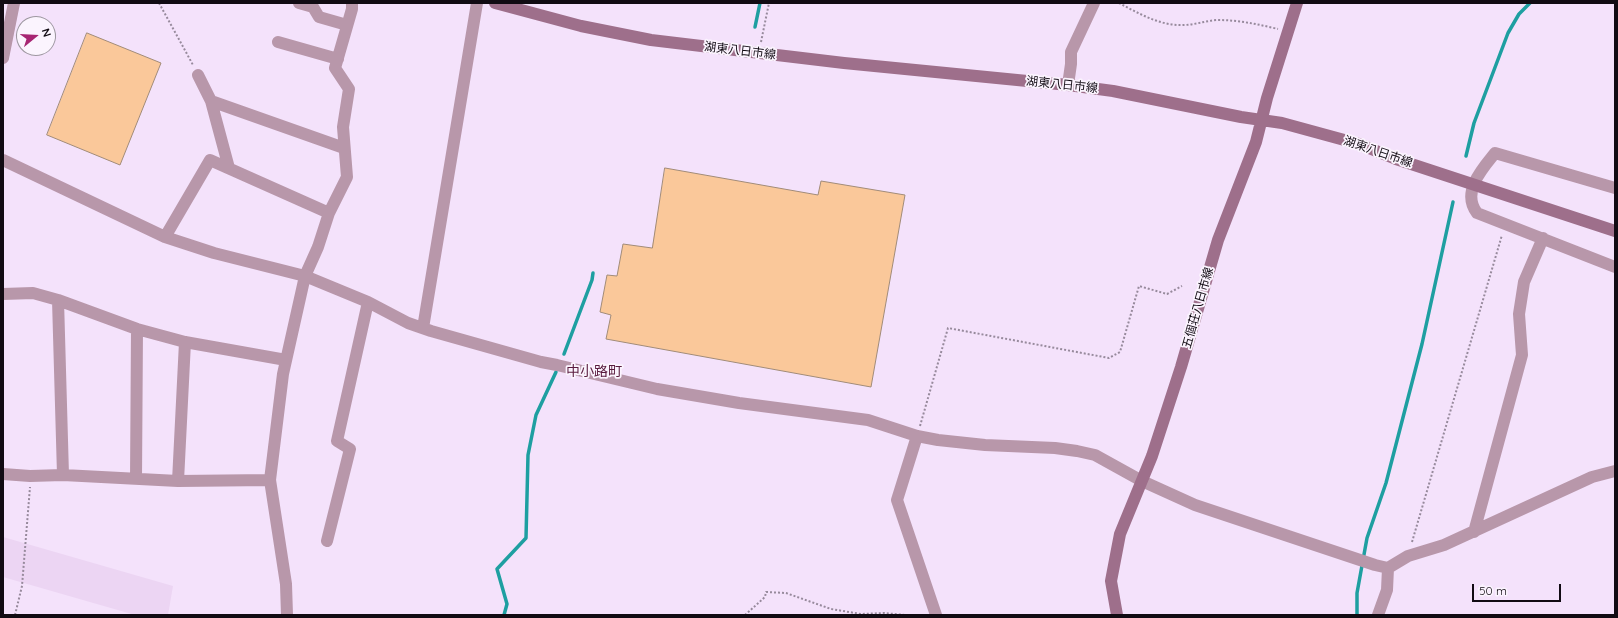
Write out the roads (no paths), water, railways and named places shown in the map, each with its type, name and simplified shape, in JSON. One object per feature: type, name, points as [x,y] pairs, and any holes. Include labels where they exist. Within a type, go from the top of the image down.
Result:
[{"type":"main road","name":"湖東八日市線","points":[[495,3],[589,28],[651,40],[958,75],[1068,85],[1114,91],[1240,117],[1282,122],[1359,144],[1396,159],[1615,230]]},
{"type":"main road","name":"五個荘八日市線","points":[[1117,615],[1111,581],[1120,534],[1142,481],[1165,418],[1218,240],[1256,142],[1267,98],[1297,3]]},
{"type":"street","points":[[3,58],[14,3]]},
{"type":"street","points":[[299,3],[313,7],[319,17],[347,26]]},
{"type":"street","points":[[287,615],[286,584],[270,480],[283,374],[305,276],[318,247],[329,213],[347,177],[343,127],[349,89],[335,68],[352,9],[352,3]]},
{"type":"street","points":[[423,328],[477,3]]},
{"type":"street","points":[[1068,85],[1071,52],[1094,3]]},
{"type":"street","points":[[278,42],[338,58]]},
{"type":"street","points":[[198,75],[211,101],[229,168]]},
{"type":"street","points":[[211,101],[344,148]]},
{"type":"street","points":[[1615,188],[1496,153],[1479,172],[1473,183],[1472,207],[1477,213],[1543,238],[1615,268]]},
{"type":"street","points":[[3,160],[165,237],[214,253],[305,276],[368,302],[408,323],[423,328],[540,362],[657,389],[739,403],[868,420],[919,431],[960,443],[1055,448],[1095,455],[1114,464],[1142,481],[1195,505],[1360,561],[1388,568],[1408,556],[1444,545],[1592,477],[1615,471]]},
{"type":"street","points":[[165,237],[210,160],[329,213]]},
{"type":"street","points":[[1474,532],[1522,355],[1519,314],[1524,282],[1543,238]]},
{"type":"street","points":[[3,294],[33,293],[58,300],[137,329],[185,342],[286,360]]},
{"type":"street","points":[[58,300],[63,475]]},
{"type":"street","points":[[327,541],[350,449],[337,441],[368,302]]},
{"type":"street","points":[[136,479],[137,329]]},
{"type":"street","points":[[178,481],[185,342]]},
{"type":"street","points":[[919,431],[897,500],[936,615]]},
{"type":"street","points":[[3,474],[30,476],[63,475],[178,481],[270,480]]},
{"type":"street","points":[[1378,615],[1387,590],[1388,568]]},
{"type":"waterway","points":[[755,27],[760,3]]},
{"type":"waterway","points":[[1466,156],[1474,123],[1508,33],[1519,14],[1530,3]]},
{"type":"waterway","points":[[1357,615],[1357,593],[1367,538],[1386,483],[1422,344],[1453,202]]},
{"type":"waterway","points":[[564,354],[592,280],[593,273]]},
{"type":"waterway","points":[[504,615],[507,604],[497,569],[526,538],[528,455],[536,415],[556,372]]},
{"type":"district","name":"中小路町","points":[[594,372]]}]
